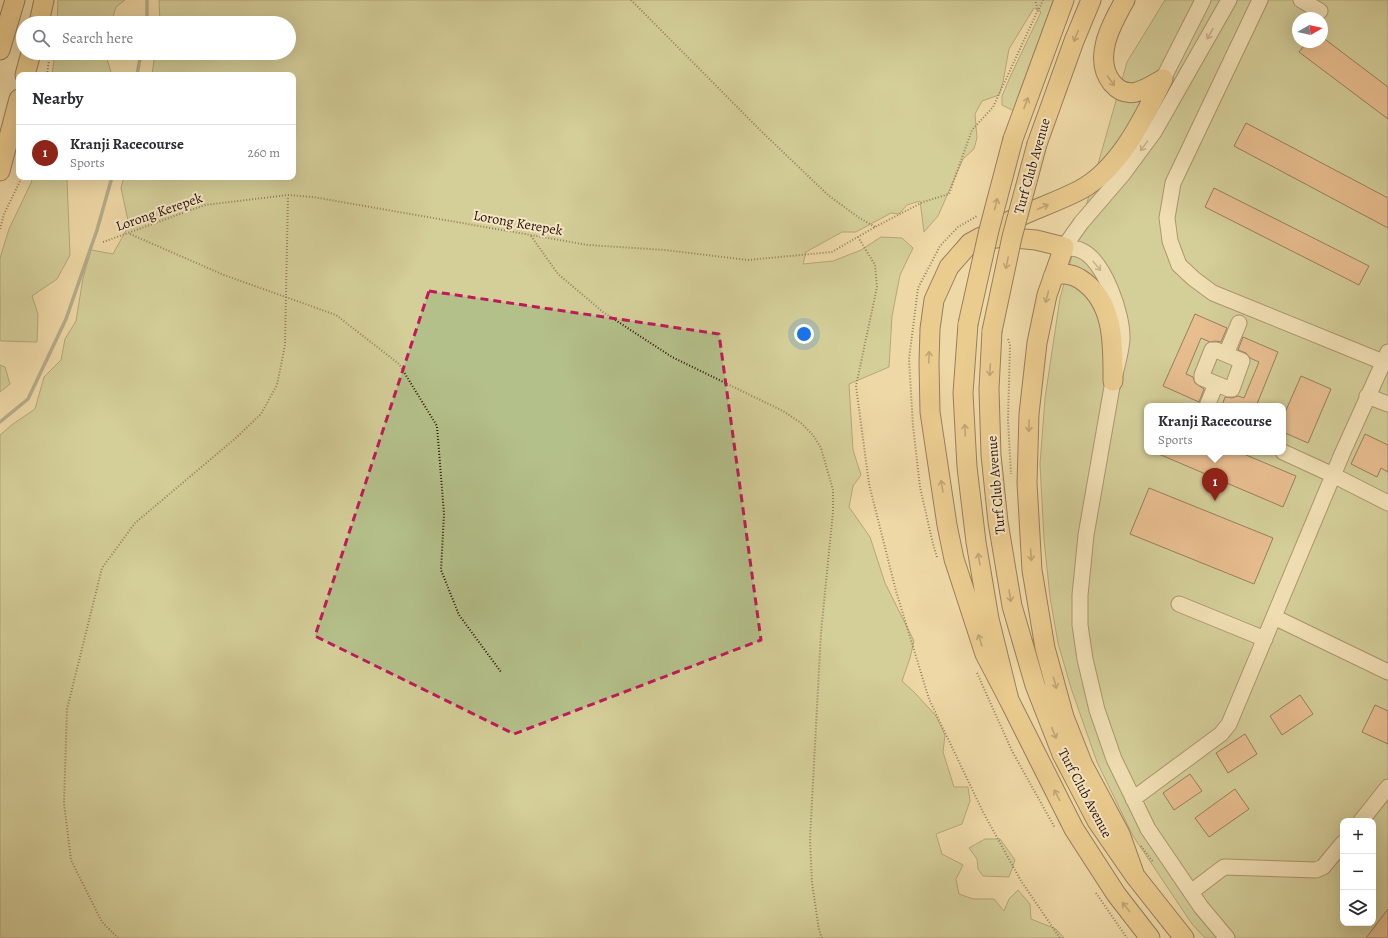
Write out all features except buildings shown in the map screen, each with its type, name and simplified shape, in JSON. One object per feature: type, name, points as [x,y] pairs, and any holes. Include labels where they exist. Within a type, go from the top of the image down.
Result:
[{"type":"main road","points":[[0,50],[15,0]]},
{"type":"main road","points":[[41,16],[44,0]]},
{"type":"main road","name":"Turf Club Avenue","points":[[1064,0],[1013,139],[989,230],[968,324],[963,393],[967,467],[976,542],[989,619],[1009,700],[1074,829],[1116,894],[1150,938]]},
{"type":"main road","name":"Turf Club Avenue","points":[[1091,0],[1074,41],[1036,144],[1012,237],[992,331],[989,389],[991,455],[998,522],[1012,606],[1035,685],[1062,754],[1097,821],[1134,876],[1184,938]]},
{"type":"main road","points":[[1125,0],[1115,18],[1105,49],[1104,70],[1108,78],[1117,89],[1124,93],[1148,88],[1163,79]]},
{"type":"main road","points":[[26,72],[29,60]]},
{"type":"main road","points":[[1009,700],[985,654],[954,559],[947,525],[930,412],[929,356],[930,329],[934,300],[949,267],[970,243],[1008,222],[1081,190],[1099,178],[1120,154],[1148,110],[1163,79]]},
{"type":"main road","points":[[0,171],[16,110]]},
{"type":"main road","points":[[970,243],[1002,237],[1036,240],[1064,247],[1047,295],[1037,343],[1029,414],[1027,483],[1032,570],[1045,648],[1064,717],[1084,765],[1120,834],[1134,876]]},
{"type":"main road","points":[[1053,276],[1060,274],[1075,276],[1090,286],[1102,304],[1111,329],[1113,342],[1113,381]]},
{"type":"street","points":[[1163,79],[1203,0]]},
{"type":"street","points":[[1227,938],[1201,907],[1148,829],[1114,759],[1097,710],[1085,659],[1080,625],[1080,595],[1086,535],[1113,381],[1119,362],[1122,337],[1119,316],[1112,292],[1099,267],[1080,250],[1064,247],[1081,223],[1123,174],[1154,132],[1229,0]]},
{"type":"street","points":[[1133,799],[1221,734],[1229,724],[1333,475],[1385,357],[1213,293],[1194,279],[1179,265],[1170,241],[1168,218],[1173,183],[1260,0]]},
{"type":"street","points":[[1301,0],[1320,11]]},
{"type":"street","points":[[1226,354],[1239,323]]},
{"type":"street","points":[[1212,350],[1226,354],[1242,361],[1243,364],[1232,389],[1203,379],[1202,375],[1212,350]]},
{"type":"street","points":[[1208,403],[1216,384]]},
{"type":"street","points":[[1367,396],[1388,404]]},
{"type":"street","points":[[1286,453],[1388,503]]},
{"type":"street","points":[[1179,604],[1265,639]]},
{"type":"street","points":[[1274,617],[1388,672]]},
{"type":"street","points":[[1363,818],[1388,787]]},
{"type":"street","points":[[1191,892],[1224,867],[1320,869],[1324,867],[1340,847]]},
{"type":"path","points":[[631,0],[761,131],[828,195],[858,217],[875,227]]},
{"type":"path","points":[[1036,0],[1038,10]]},
{"type":"path","points":[[1038,10],[1043,0]]},
{"type":"path","name":"Lorong Kerepek","points":[[104,242],[205,205],[288,195],[313,197],[588,245],[665,250],[748,260],[832,252],[875,227],[923,202],[949,194],[972,130],[993,107],[1038,10]]},
{"type":"path","points":[[47,72],[49,60]]},
{"type":"path","points":[[0,229],[4,214],[21,180]]},
{"type":"path","points":[[118,938],[102,922],[71,860],[64,803],[67,709],[102,568],[135,523],[237,437],[261,414],[277,385],[285,345],[288,195]]},
{"type":"path","points":[[128,234],[224,275],[336,315],[398,364],[437,426],[444,514],[441,570],[459,615],[501,672]]},
{"type":"path","points":[[530,235],[558,274],[603,312],[672,358],[783,411],[801,423],[813,435],[821,448],[833,490],[834,512],[821,632],[810,839],[812,883],[819,930],[822,938]]},
{"type":"path","points":[[858,237],[875,265],[877,287],[856,386],[869,484],[896,591],[929,699],[983,812],[1021,881],[1060,938]]},
{"type":"highlighted area","points":[[429,291],[719,334],[761,640],[514,734],[315,636]]},
{"type":"green space","points":[[58,0],[125,0],[116,7],[113,16],[57,16]]},
{"type":"green space","points":[[159,0],[1055,0],[1014,111],[1002,105],[1002,96],[1041,12],[1034,8],[1009,49],[999,95],[982,101],[975,114],[977,138],[974,149],[963,159],[938,216],[924,232],[920,201],[907,205],[899,214],[891,213],[856,232],[842,232],[806,252],[803,264],[833,261],[861,250],[881,237],[902,238],[913,248],[900,275],[892,316],[889,367],[849,384],[853,450],[861,475],[853,486],[849,507],[870,537],[885,583],[914,641],[902,681],[936,716],[945,735],[943,752],[954,787],[968,787],[970,801],[962,824],[936,834],[942,854],[963,865],[956,879],[959,894],[973,899],[994,899],[1004,911],[1009,899],[1018,890],[1030,904],[1031,919],[1056,929],[1064,938],[0,938],[0,435],[35,409],[44,377],[61,360],[65,339],[76,321],[83,278],[91,250],[113,254],[129,225],[121,188],[123,180],[296,180],[296,72],[152,72],[154,60],[296,60],[296,16],[160,16]]},
{"type":"green space","points":[[1165,0],[1388,0],[1388,938],[1205,938],[1192,924],[1133,836],[1097,762],[1071,688],[1058,643],[1050,597],[1044,539],[1040,464],[1045,398],[1060,298],[1127,62]]},
{"type":"green space","points":[[54,60],[107,60],[111,72],[52,72]]},
{"type":"green space","points":[[32,180],[67,180],[70,255],[57,279],[32,296],[38,314],[37,342],[1,341],[0,258],[9,229]]},
{"type":"green space","points":[[0,365],[5,367],[10,384],[0,392]]},
{"type":"green space","points":[[985,839],[1000,839],[1015,860],[1009,877],[983,876],[978,869],[977,859],[969,848]]},
{"type":"waterway","points":[[147,0],[147,16]]},
{"type":"waterway","points":[[138,72],[140,60]]},
{"type":"waterway","points":[[0,422],[28,399],[66,319],[97,230],[111,180]]},
{"type":"place","name":"Kranji Racecourse","points":[[1215,501]]}]
